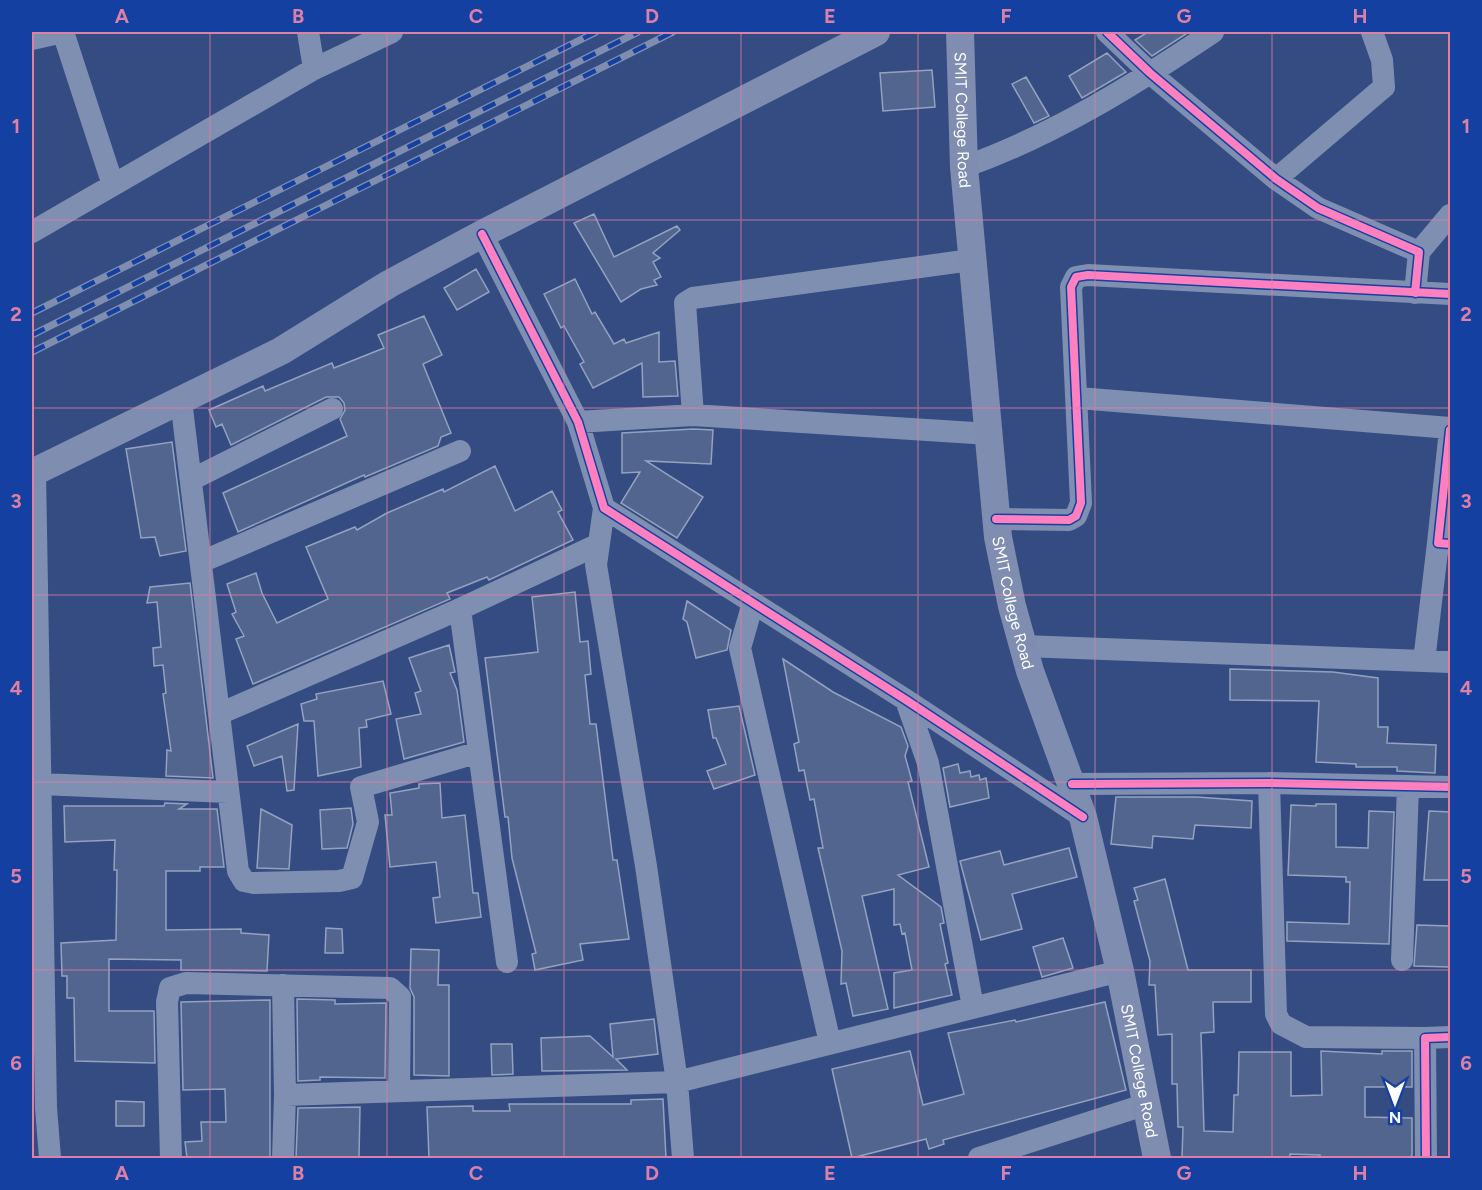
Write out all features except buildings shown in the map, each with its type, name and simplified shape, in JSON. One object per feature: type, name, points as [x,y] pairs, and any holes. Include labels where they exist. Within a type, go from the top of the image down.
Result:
[{"type":"main road","points":[[33,473],[282,351],[389,284],[482,234],[876,32]]},
{"type":"main road","name":"SMIT College Road","points":[[960,32],[964,167],[971,260],[990,434],[996,519],[1011,606],[1083,817],[1120,971],[1157,1158]]},
{"type":"street","points":[[32,39],[63,32],[113,185]]},
{"type":"street","points":[[308,32],[314,69]]},
{"type":"street","points":[[32,232],[314,69],[392,32]]},
{"type":"street","points":[[1107,32],[1150,73],[1276,179],[1318,207],[1419,252]]},
{"type":"street","points":[[964,167],[1010,151],[1055,129],[1150,73],[1213,32]]},
{"type":"street","points":[[1276,179],[1384,87],[1382,60],[1372,32]]},
{"type":"street","points":[[1414,293],[1419,252],[1450,215]]},
{"type":"street","points":[[482,234],[578,422],[604,508],[596,566],[646,866],[676,1082],[683,1158]]},
{"type":"street","points":[[693,415],[685,303],[693,298],[971,260]]},
{"type":"street","points":[[996,519],[1051,522],[1069,520],[1076,516],[1081,503],[1083,486],[1071,287],[1076,277],[1088,275],[1450,294]]},
{"type":"street","points":[[1078,398],[1450,429],[1444,543],[1424,661]]},
{"type":"street","points":[[181,400],[238,871],[244,881],[254,883],[339,881],[352,878],[368,822],[361,787],[479,752]]},
{"type":"street","points":[[191,480],[332,409]]},
{"type":"street","points":[[578,422],[693,415],[990,434]]},
{"type":"street","points":[[201,562],[460,452]]},
{"type":"street","points":[[33,473],[35,711],[41,784],[39,1107],[50,1158]]},
{"type":"street","points":[[604,508],[906,700],[1083,817]]},
{"type":"street","points":[[219,714],[460,609],[599,544]]},
{"type":"street","points":[[753,603],[740,648],[830,1043]]},
{"type":"street","points":[[460,609],[507,962]]},
{"type":"street","points":[[1023,646],[1450,662]]},
{"type":"street","points":[[906,700],[928,763],[974,1007]]},
{"type":"street","points":[[1072,784],[1269,783],[1450,787]]},
{"type":"street","points":[[1269,783],[1276,1014],[1281,1024],[1306,1037],[1450,1037]]},
{"type":"street","points":[[41,784],[228,792]]},
{"type":"street","points":[[1402,960],[1408,786]]},
{"type":"street","points":[[285,1095],[676,1082],[1120,971]]},
{"type":"street","points":[[171,1158],[167,1002],[170,988],[186,983],[390,988],[396,991],[400,997],[399,1091]]},
{"type":"street","points":[[283,985],[285,1095],[283,1158]]},
{"type":"street","points":[[1425,1038],[1426,1158]]},
{"type":"street","points":[[979,1158],[1147,1104]]},
{"type":"railway","points":[[32,313],[596,32]]},
{"type":"railway","points":[[32,335],[638,32]]},
{"type":"railway","points":[[32,352],[673,32]]},
{"type":"cycle path","points":[[1107,32],[1150,73],[1276,179],[1318,208],[1419,252],[1415,293]]},
{"type":"cycle path","points":[[482,234],[578,422],[604,508],[906,700],[1083,817]]},
{"type":"cycle path","points":[[996,519],[1069,520],[1076,516],[1081,503],[1071,287],[1076,277],[1088,275],[1450,294]]},
{"type":"cycle path","points":[[1450,430],[1438,543],[1450,544]]},
{"type":"cycle path","points":[[1072,784],[1269,783],[1450,787]]},
{"type":"cycle path","points":[[1426,1158],[1425,1038],[1450,1037]]}]
